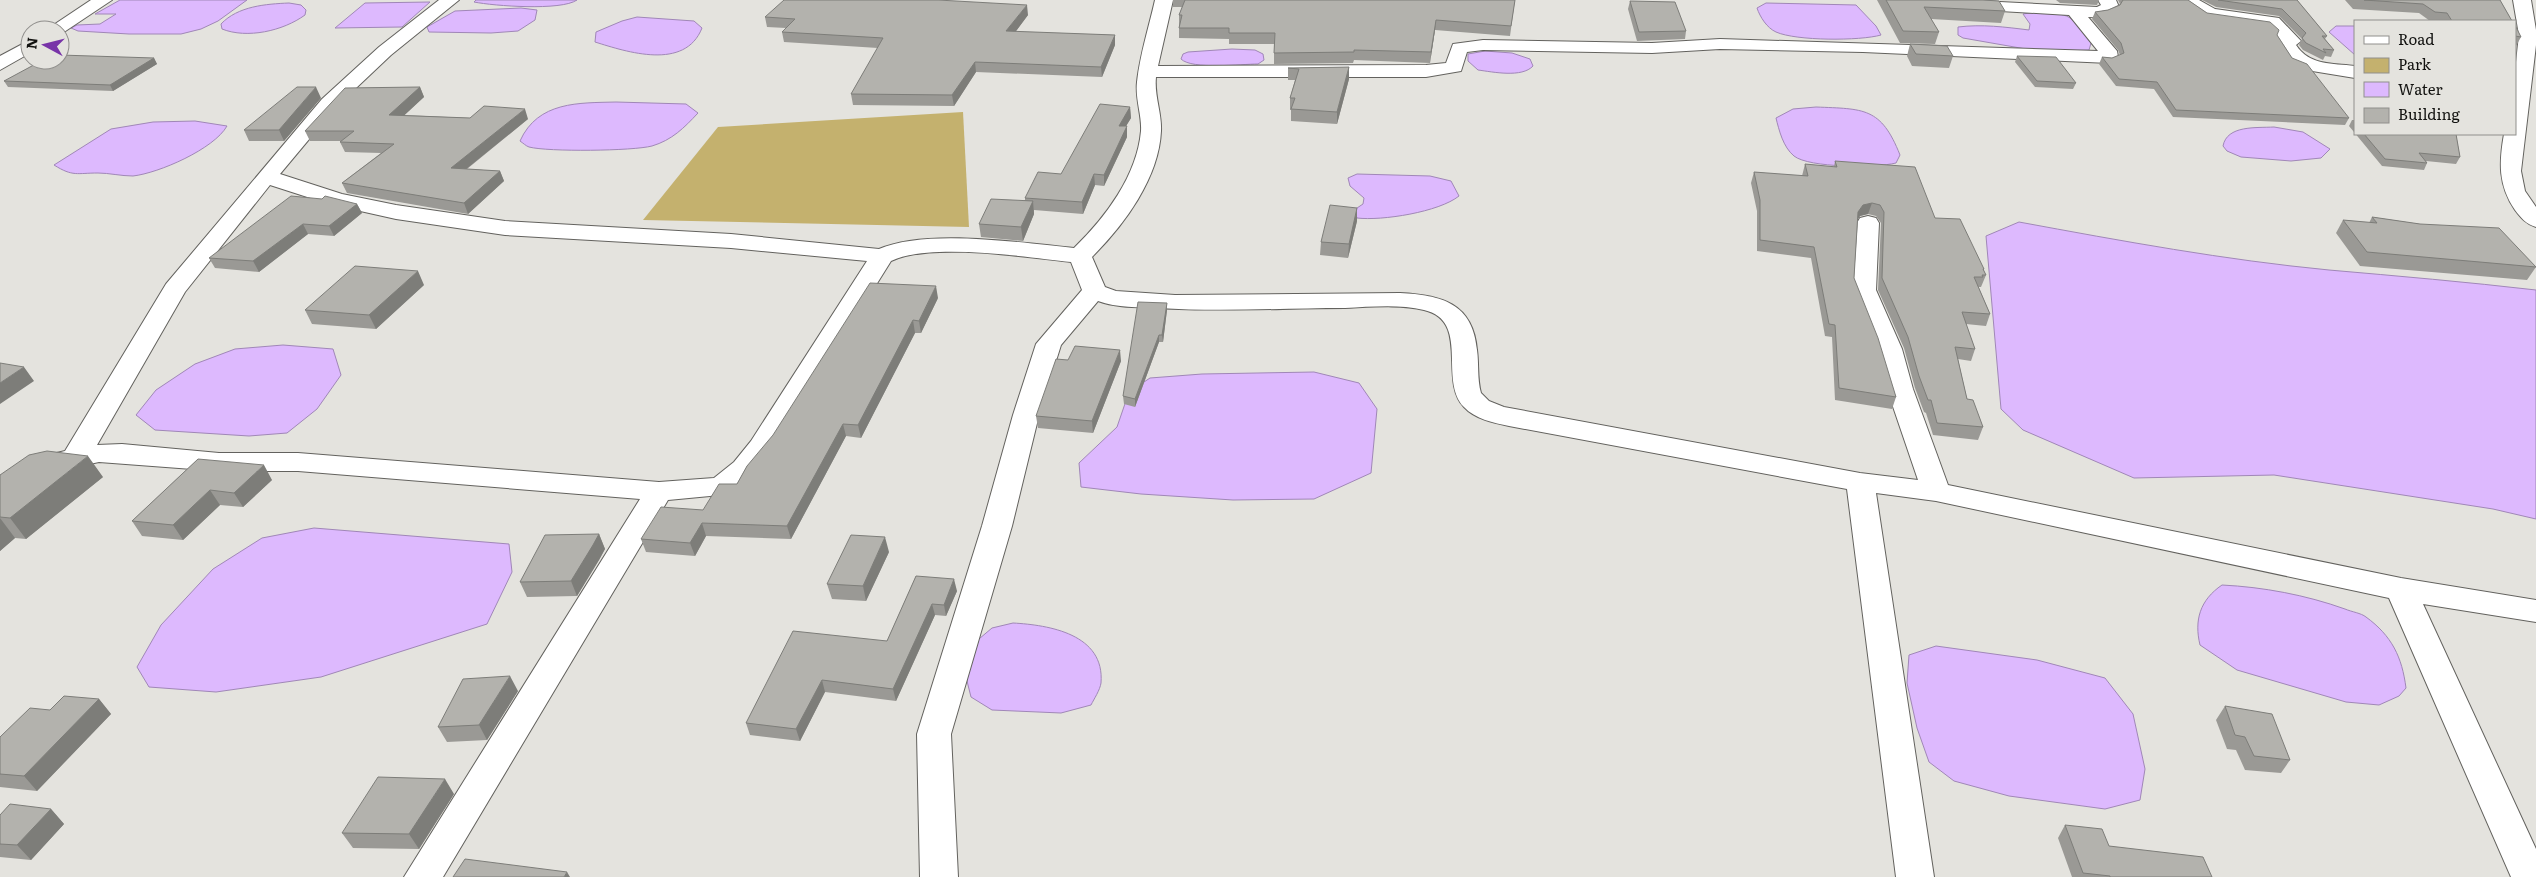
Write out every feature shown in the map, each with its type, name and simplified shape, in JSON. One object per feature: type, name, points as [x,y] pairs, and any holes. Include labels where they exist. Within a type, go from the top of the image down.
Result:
[{"type":"street","points":[[70,21],[103,0]]},
{"type":"street","points":[[76,457],[174,289],[329,103],[385,51],[450,0]]},
{"type":"street","points":[[266,177],[337,199],[396,212],[505,228],[731,240],[882,256],[900,248],[931,245],[1021,250],[1080,256],[1096,241],[1120,205],[1140,173],[1148,152],[1152,130],[1146,95],[1164,0]]},
{"type":"street","points":[[1966,4],[2099,12],[2110,7],[2107,0]]},
{"type":"street","points":[[2187,0],[2210,14],[2273,22],[2292,41],[2284,41],[2297,60],[2307,64],[2354,72]]},
{"type":"street","points":[[2516,122],[2518,100],[2532,35],[2522,0]]},
{"type":"street","points":[[1149,72],[1257,70],[1426,72],[1454,67],[1459,48],[1483,44],[1652,48],[1720,44],[2109,57],[2108,51],[2075,12]]},
{"type":"street","points":[[0,64],[20,51]]},
{"type":"street","points":[[2515,135],[2510,179],[2518,199],[2536,220]]},
{"type":"street","points":[[1868,223],[1864,290],[1889,348],[1900,389],[1936,492]]},
{"type":"street","points":[[4,484],[34,467],[76,457],[122,453],[219,462],[298,462],[659,491],[721,488],[744,468],[761,447],[882,256]]},
{"type":"street","points":[[1080,256],[1094,291]]},
{"type":"street","points":[[1094,291],[1112,298],[1175,302],[1408,300],[1435,305],[1452,314],[1462,330],[1466,373],[1465,386],[1472,400],[1489,412],[1509,418],[1860,482],[1936,492],[2401,589],[2536,611]]},
{"type":"street","points":[[939,877],[934,734],[997,526],[1026,415],[1049,344],[1094,291]]},
{"type":"street","points":[[1860,482],[1915,877]]},
{"type":"street","points":[[423,877],[659,491]]},
{"type":"street","points":[[2401,589],[2530,877]]},
{"type":"green space","points":[[963,112],[969,227],[643,220],[718,127]]},
{"type":"water","points":[[120,0],[247,0],[218,21],[201,29],[181,34],[129,34],[78,31],[71,28],[77,25],[100,24],[116,14],[95,14]]},
{"type":"water","points":[[476,0],[577,0],[557,6],[527,7],[474,2]]},
{"type":"water","points":[[430,2],[402,27],[335,28],[365,3]]},
{"type":"water","points":[[289,3],[301,5],[306,10],[305,15],[296,21],[265,32],[242,33],[222,29],[221,24],[236,13],[262,5]]},
{"type":"water","points":[[1766,3],[1856,5],[1876,26],[1881,35],[1828,39],[1785,35],[1773,30],[1762,18],[1757,8]]},
{"type":"water","points":[[521,8],[537,10],[535,20],[518,31],[491,33],[429,32],[427,27],[455,11]]},
{"type":"water","points":[[2036,12],[2069,17],[2079,26],[2091,43],[2089,50],[2043,52],[1963,38],[1958,35],[1958,27],[1967,26],[1994,26],[2029,30],[2030,24],[2023,14]]},
{"type":"water","points":[[637,17],[694,21],[702,28],[694,41],[683,50],[669,54],[638,53],[595,42],[596,32]]},
{"type":"water","points":[[2336,26],[2354,26],[2354,54],[2329,32]]},
{"type":"water","points":[[1232,49],[1255,50],[1263,54],[1264,60],[1258,64],[1218,66],[1195,64],[1181,59],[1183,54],[1188,52]]},
{"type":"water","points":[[1485,51],[1512,53],[1530,59],[1533,66],[1528,70],[1515,73],[1478,70],[1468,61],[1468,54]]},
{"type":"water","points":[[616,102],[686,104],[698,113],[672,137],[652,146],[642,148],[554,150],[529,147],[520,141],[537,118],[549,111],[574,104]]},
{"type":"water","points":[[1816,107],[1859,110],[1878,119],[1893,139],[1900,155],[1896,163],[1874,166],[1828,165],[1813,163],[1794,156],[1784,143],[1776,118],[1793,109]]},
{"type":"water","points":[[195,121],[227,126],[220,135],[198,151],[157,170],[133,176],[102,173],[75,174],[54,165],[111,129],[153,122]]},
{"type":"water","points":[[2274,127],[2303,132],[2330,149],[2321,158],[2291,161],[2241,157],[2227,151],[2223,146],[2230,134],[2236,131]]},
{"type":"water","points":[[1357,174],[1430,176],[1451,181],[1459,196],[1450,202],[1425,211],[1395,217],[1357,218],[1354,210],[1363,204],[1364,198],[1350,186],[1348,178]]},
{"type":"water","points":[[2019,222],[2251,261],[2536,290],[2536,519],[2493,509],[2274,475],[2134,478],[2023,430],[2001,409],[1986,236]]},
{"type":"water","points":[[283,345],[333,349],[341,375],[317,409],[287,433],[249,436],[155,430],[136,415],[156,390],[195,364],[235,349]]},
{"type":"water","points":[[1314,372],[1359,383],[1377,409],[1371,473],[1314,499],[1233,500],[1141,494],[1081,487],[1079,463],[1117,427],[1129,392],[1150,378],[1202,374]]},
{"type":"water","points":[[314,528],[509,544],[512,572],[487,624],[321,677],[216,692],[149,687],[137,667],[161,625],[213,569],[262,538]]},
{"type":"water","points":[[2222,585],[2269,590],[2300,596],[2364,616],[2383,632],[2394,648],[2402,666],[2406,688],[2399,696],[2379,705],[2346,702],[2237,670],[2200,645],[2198,636],[2200,611],[2208,597]]},
{"type":"water","points":[[1013,623],[1042,626],[1072,635],[1094,653],[1100,666],[1101,683],[1091,705],[1061,713],[992,710],[971,697],[965,673],[973,644],[992,628]]},
{"type":"water","points":[[1936,646],[2037,660],[2105,678],[2133,714],[2145,769],[2140,800],[2105,809],[2009,796],[1954,781],[1929,762],[1917,728],[1907,683],[1909,655]]},
{"type":"building","points":[[784,0],[938,0],[1027,5],[1006,31],[1115,35],[1101,67],[975,62],[952,95],[851,94],[883,38],[782,32],[795,19],[765,17]]},
{"type":"building","points":[[1185,0],[1515,0],[1511,26],[1436,20],[1431,52],[1354,50],[1354,52],[1274,53],[1275,33],[1229,33],[1229,28],[1179,28],[1182,15],[1179,15]]},
{"type":"building","points":[[1886,0],[1999,1],[2005,11],[1924,7],[1939,32],[1903,31]]},
{"type":"building","points":[[2123,0],[2188,0],[2207,13],[2270,22],[2279,30],[2277,35],[2292,58],[2307,64],[2349,118],[2176,110],[2157,82],[2119,79],[2102,57],[2112,58],[2124,53],[2121,43],[2095,12],[2108,10],[2120,5]]},
{"type":"building","points":[[2218,0],[2297,0],[2327,36],[2322,36],[2334,50],[2323,49],[2326,53],[2306,43],[2302,38],[2306,33],[2282,9]]},
{"type":"building","points":[[2364,0],[2500,0],[2511,20],[2451,20],[2447,13],[2435,12],[2423,4]]},
{"type":"building","points":[[1630,1],[1675,2],[1686,31],[1639,32]]},
{"type":"building","points":[[2516,27],[2521,37],[2516,36]]},
{"type":"building","points":[[1910,44],[1947,46],[1953,56],[1916,54]]},
{"type":"building","points":[[70,55],[154,58],[110,85],[4,81],[24,70],[70,70]]},
{"type":"building","points":[[2017,56],[2056,57],[2076,83],[2037,81]]},
{"type":"building","points":[[1349,67],[1337,112],[1291,109],[1295,98],[1290,98],[1299,69],[1288,68]]},
{"type":"building","points":[[297,87],[316,87],[279,130],[244,130]]},
{"type":"building","points":[[420,87],[389,115],[470,118],[484,106],[525,109],[451,168],[500,171],[464,203],[342,183],[394,144],[340,142],[354,131],[305,131],[345,88]]},
{"type":"building","points":[[1100,104],[1130,107],[1119,126],[1127,126],[1104,175],[1094,174],[1082,202],[1025,198],[1038,172],[1061,174]]},
{"type":"building","points":[[2365,135],[2456,135],[2460,157],[2419,153],[2427,163],[2385,159]]},
{"type":"building","points":[[1835,161],[1915,167],[1935,218],[1960,219],[1986,275],[1974,277],[1990,314],[1962,312],[1975,349],[1955,347],[1967,399],[1973,400],[1983,427],[1937,423],[1931,400],[1928,400],[1919,376],[1908,337],[1882,278],[1884,212],[1880,205],[1872,203],[1863,205],[1858,212],[1854,278],[1878,338],[1896,397],[1839,388],[1835,325],[1829,324],[1814,247],[1760,240],[1760,200],[1754,172],[1808,176],[1805,164],[1837,167]]},
{"type":"building","points":[[291,196],[322,199],[325,196],[357,204],[329,226],[303,224],[253,261],[209,258]]},
{"type":"building","points":[[991,199],[1033,201],[1021,227],[979,224]]},
{"type":"building","points":[[1330,205],[1357,208],[1349,244],[1321,242]]},
{"type":"building","points":[[2372,217],[2420,224],[2499,228],[2536,267],[2367,252],[2343,220],[2377,223]]},
{"type":"building","points":[[355,266],[418,271],[369,315],[305,310]]},
{"type":"building","points":[[870,283],[936,286],[919,321],[913,320],[858,425],[843,424],[787,526],[702,523],[690,543],[641,539],[661,507],[703,510],[719,484],[737,484],[747,466],[773,435]]},
{"type":"building","points":[[1138,302],[1167,303],[1162,335],[1159,335],[1135,399],[1123,396]]},
{"type":"building","points":[[1075,346],[1120,350],[1092,421],[1036,416],[1056,359],[1068,360]]},
{"type":"building","points":[[0,363],[24,367],[0,383]]},
{"type":"building","points":[[47,451],[88,456],[10,518],[0,517],[0,475],[29,455]]},
{"type":"building","points":[[198,459],[264,465],[234,493],[210,490],[173,525],[132,521]]},
{"type":"building","points":[[599,534],[571,581],[520,582],[545,535]]},
{"type":"building","points":[[851,535],[885,537],[863,586],[827,584]]},
{"type":"building","points":[[916,576],[954,579],[944,605],[932,604],[893,689],[822,680],[796,729],[746,723],[793,631],[887,641]]},
{"type":"building","points":[[510,676],[479,725],[438,727],[463,679]]},
{"type":"building","points":[[64,696],[99,699],[24,776],[0,774],[0,737],[30,708],[50,710]]},
{"type":"building","points":[[2225,706],[2272,714],[2290,760],[2254,756],[2245,737],[2235,735]]},
{"type":"building","points":[[378,777],[445,779],[409,834],[342,833]]},
{"type":"building","points":[[10,804],[51,809],[17,845],[0,844],[0,815]]},
{"type":"building","points":[[2065,825],[2102,829],[2109,846],[2203,857],[2212,877],[2110,877],[2083,873]]},
{"type":"building","points":[[465,859],[567,872],[564,877],[453,877]]}]
